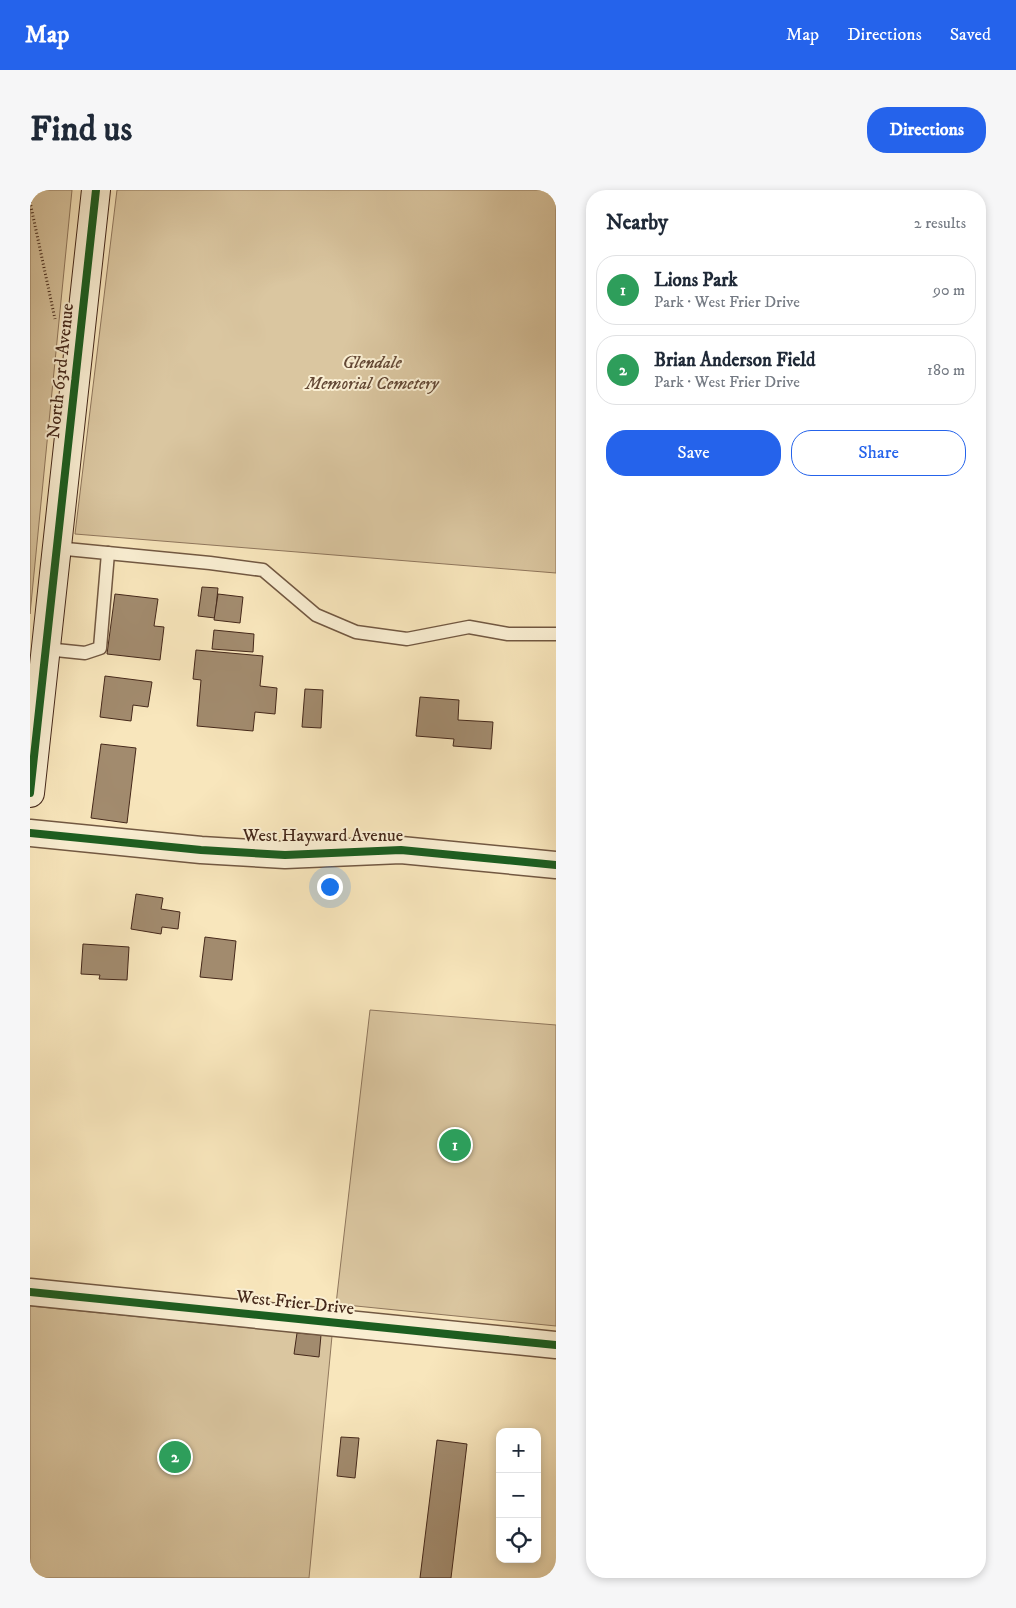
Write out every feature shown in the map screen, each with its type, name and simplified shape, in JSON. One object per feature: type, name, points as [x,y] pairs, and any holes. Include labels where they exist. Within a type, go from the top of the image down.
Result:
[{"type":"street","name":"North 63rd Avenue","points":[[30,794],[96,190]]},
{"type":"street","name":"West Hayward Avenue","points":[[30,833],[285,855],[401,850],[556,865]]},
{"type":"street","name":"West Frier Drive","points":[[30,1292],[556,1345]]},
{"type":"lane","points":[[56,548],[208,562],[263,570],[316,615],[356,632],[407,639],[469,627],[508,634],[556,634]]},
{"type":"lane","points":[[46,649],[85,652],[100,648],[108,554]]},
{"type":"path","points":[[30,202],[55,319]]},
{"type":"green space","points":[[30,190],[72,190],[30,614]]},
{"type":"green space","name":"Glendale Memorial Cemetery","points":[[117,190],[556,190],[556,573],[75,534]]},
{"type":"green space","points":[[370,1010],[556,1025],[556,1326],[336,1304]]},
{"type":"green space","points":[[30,1306],[332,1336],[309,1578],[30,1578]]},
{"type":"building","points":[[202,587],[218,588],[215,618],[198,616]]},
{"type":"building","points":[[115,594],[158,599],[154,626],[164,627],[160,660],[107,654]]},
{"type":"building","points":[[218,594],[243,597],[240,623],[214,620]]},
{"type":"building","points":[[214,630],[254,634],[253,652],[212,649]]},
{"type":"building","points":[[196,650],[263,656],[260,686],[277,688],[275,714],[255,712],[253,731],[197,726],[201,680],[193,679]]},
{"type":"building","points":[[105,676],[152,682],[148,707],[133,705],[131,721],[100,717]]},
{"type":"building","points":[[305,689],[323,690],[321,728],[302,727]]},
{"type":"building","points":[[420,697],[459,700],[458,720],[493,722],[491,749],[453,746],[454,739],[416,736]]},
{"type":"building","points":[[101,744],[136,748],[127,823],[91,818]]},
{"type":"building","points":[[136,894],[163,898],[161,909],[180,912],[178,929],[162,927],[161,934],[131,929]]},
{"type":"building","points":[[205,937],[236,941],[232,980],[200,977]]},
{"type":"building","points":[[83,944],[129,947],[127,980],[99,979],[100,975],[81,974]]},
{"type":"building","points":[[297,1333],[321,1335],[319,1357],[294,1354]]},
{"type":"building","points":[[341,1437],[359,1438],[355,1478],[337,1476]]},
{"type":"building","points":[[437,1440],[467,1444],[451,1578],[420,1578]]},
{"type":"cycle path","points":[[30,793],[96,190]]},
{"type":"cycle path","points":[[30,833],[201,850],[285,855],[401,850],[556,865]]},
{"type":"cycle path","points":[[30,1292],[556,1345]]},
{"type":"place","name":"Lions Park","points":[[455,1145]]},
{"type":"place","name":"Brian Anderson Field","points":[[175,1457]]}]
